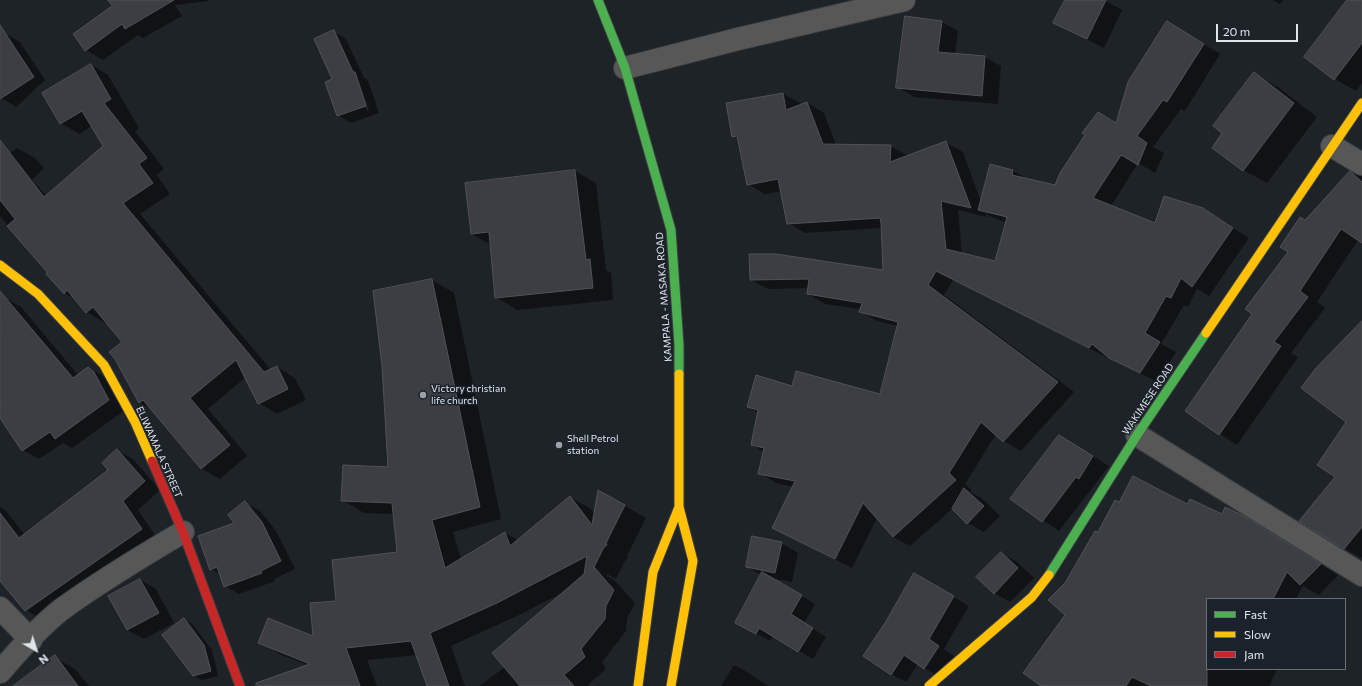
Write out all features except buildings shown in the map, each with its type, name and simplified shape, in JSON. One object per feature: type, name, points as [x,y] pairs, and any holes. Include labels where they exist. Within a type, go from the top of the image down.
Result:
[{"type":"main road","name":"KAMPALA - MASAKA ROAD","points":[[598,0],[625,68],[671,230],[679,345],[679,507],[694,561],[671,686]]},
{"type":"main road","name":"WAKIMESE ROAD","points":[[929,686],[1032,596],[1049,575],[1137,435],[1362,103]]},
{"type":"main road","name":"ELIWAMALA STREET","points":[[0,265],[38,294],[104,365],[135,422],[183,532],[240,686]]},
{"type":"main road","name":"KAMPALA - MASAKA ROAD","points":[[638,686],[653,572],[679,507]]},
{"type":"street","points":[[625,68],[738,39],[904,0]]},
{"type":"street","points":[[1332,146],[1362,164]]},
{"type":"street","points":[[1137,435],[1362,575]]},
{"type":"street","points":[[0,672],[61,610],[130,564],[183,532]]},
{"type":"street","points":[[0,608],[30,640]]},
{"type":"traffic: fast","points":[[598,0],[625,68],[671,230],[679,345],[679,374]]},
{"type":"traffic: fast","points":[[1049,575],[1137,435],[1206,333]]},
{"type":"traffic: slow","points":[[1206,333],[1362,103]]},
{"type":"traffic: slow","points":[[0,265],[38,294],[104,365],[135,422],[152,461]]},
{"type":"traffic: slow","points":[[679,374],[679,507]]},
{"type":"traffic: slow","points":[[638,686],[653,572],[679,507]]},
{"type":"traffic: slow","points":[[671,686],[693,561],[679,507]]},
{"type":"traffic: slow","points":[[929,686],[1032,597],[1049,575]]},
{"type":"traffic: jam","points":[[152,461],[183,532],[240,686]]},
{"type":"place","name":"Victory christian life church","points":[[423,395]]},
{"type":"place","name":"Shell Petrol station","points":[[559,445]]}]
